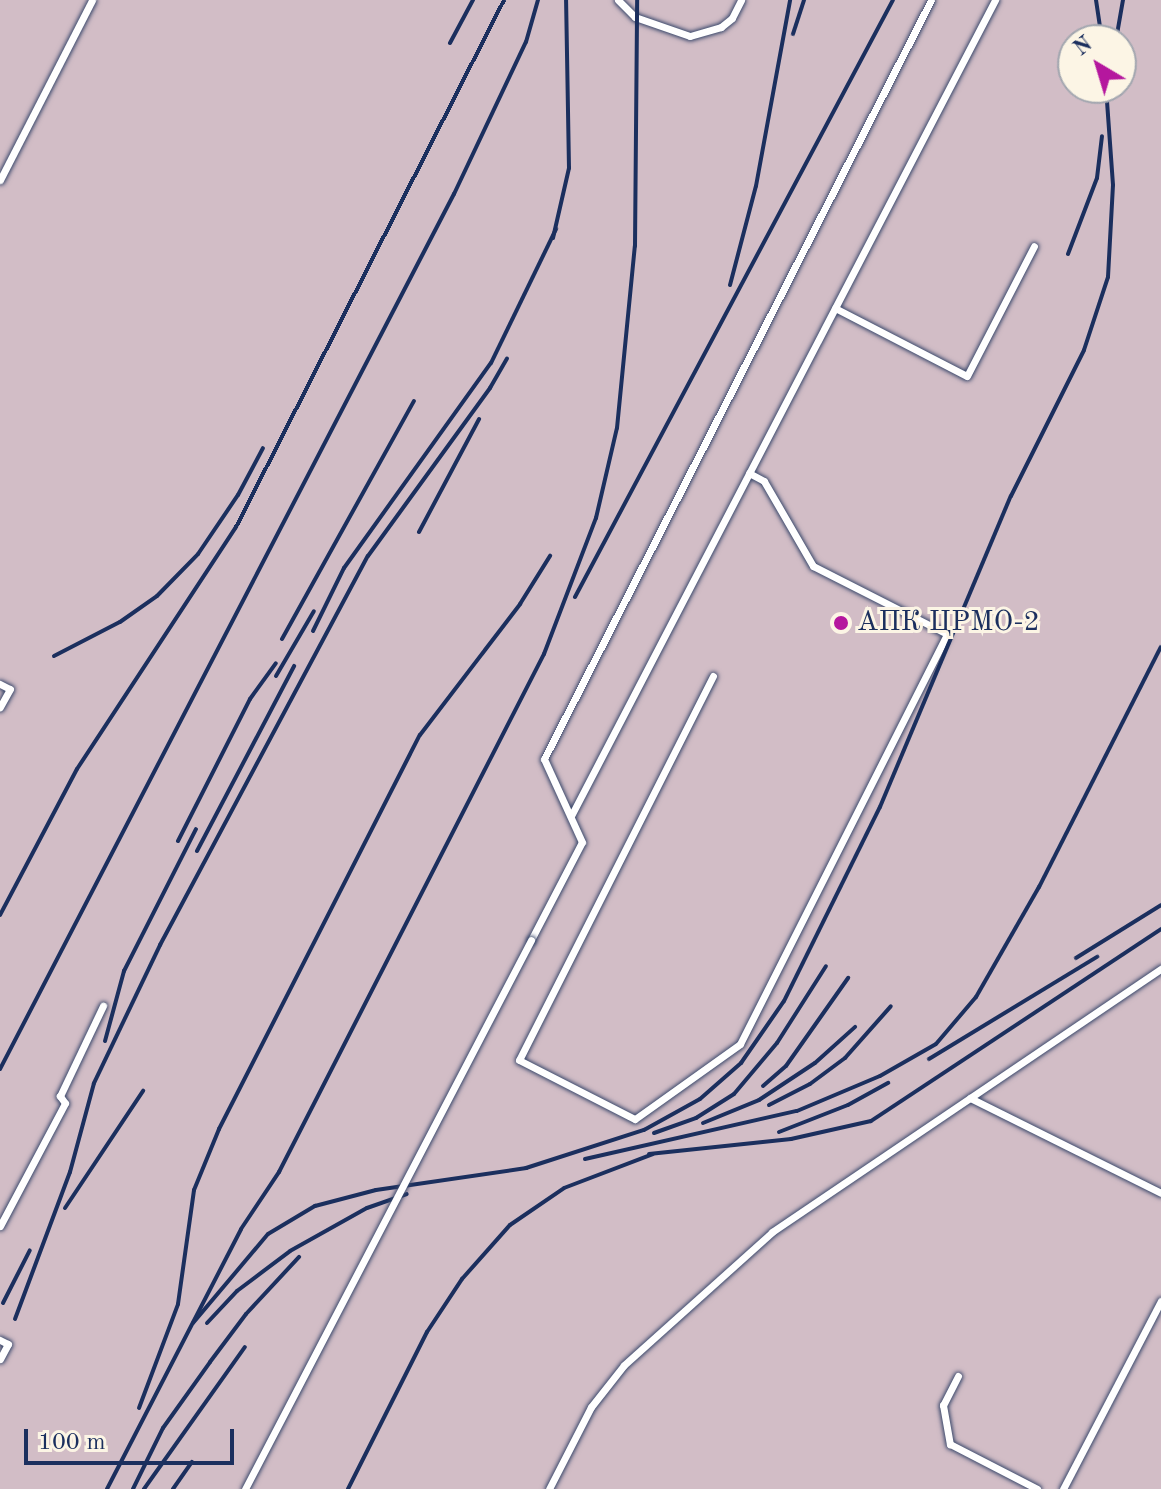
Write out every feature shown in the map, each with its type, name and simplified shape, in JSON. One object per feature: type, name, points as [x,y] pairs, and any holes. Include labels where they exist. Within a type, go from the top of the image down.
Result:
[{"type":"lane","points":[[0,180],[92,0]]},
{"type":"lane","points":[[618,0],[635,17],[690,36],[721,27],[732,18],[741,0]]},
{"type":"lane","points":[[245,1489],[582,842],[544,759],[931,0]]},
{"type":"lane","points":[[571,816],[995,0]]},
{"type":"lane","points":[[835,308],[967,376],[1034,246]]},
{"type":"lane","points":[[713,676],[519,1060],[635,1119],[740,1044],[947,634],[813,566],[764,481],[749,473]]},
{"type":"lane","points":[[0,684],[10,689],[0,707]]},
{"type":"lane","points":[[549,1489],[591,1407],[624,1365],[772,1232],[1161,969]]},
{"type":"lane","points":[[0,1226],[65,1103],[60,1096],[103,1006]]},
{"type":"lane","points":[[970,1098],[1161,1193]]},
{"type":"lane","points":[[1063,1489],[1161,1301]]},
{"type":"lane","points":[[0,1340],[8,1344],[0,1359]]},
{"type":"lane","points":[[958,1376],[943,1405],[950,1444],[1037,1489]]},
{"type":"shaded area","points":[[0,0],[1161,0],[1161,1489],[0,1489]]},
{"type":"railway","points":[[450,43],[473,0]]},
{"type":"railway","points":[[0,915],[77,769],[236,527],[504,0]]},
{"type":"railway","points":[[0,1069],[454,194],[526,42],[538,0]]},
{"type":"railway","points":[[553,238],[569,168],[566,0]]},
{"type":"railway","points":[[107,1489],[241,1229],[279,1172],[544,654],[596,518],[617,428],[635,246],[637,0]]},
{"type":"railway","points":[[730,285],[756,186],[790,0]]},
{"type":"railway","points":[[793,34],[804,0]]},
{"type":"railway","points":[[575,597],[893,0]]},
{"type":"railway","points":[[1096,0],[1100,24]]},
{"type":"railway","points":[[1119,24],[1123,0]]},
{"type":"railway","points":[[193,1323],[268,1234],[315,1206],[376,1190],[526,1168],[644,1130],[700,1099],[741,1063],[784,1001],[880,807],[1011,496],[1084,350],[1108,277],[1113,185],[1107,104]]},
{"type":"railway","points":[[1068,254],[1097,178],[1102,136]]},
{"type":"railway","points":[[313,631],[344,568],[491,363],[556,229]]},
{"type":"railway","points":[[15,1319],[70,1172],[94,1083],[160,945],[368,556],[490,388],[507,359]]},
{"type":"railway","points":[[282,639],[414,401]]},
{"type":"railway","points":[[419,532],[479,419]]},
{"type":"railway","points":[[54,656],[120,622],[157,596],[198,554],[238,495],[263,448]]},
{"type":"railway","points":[[139,1408],[178,1304],[194,1190],[219,1129],[420,735],[520,604],[550,556]]},
{"type":"railway","points":[[276,676],[314,611]]},
{"type":"railway","points":[[585,1159],[797,1111],[880,1076],[936,1044],[976,997],[1039,887],[1161,647]]},
{"type":"railway","points":[[178,841],[250,699],[276,663]]},
{"type":"railway","points":[[197,851],[294,666]]},
{"type":"railway","points":[[105,1041],[124,971],[196,829]]},
{"type":"railway","points":[[1076,958],[1161,905]]},
{"type":"railway","points":[[649,1154],[791,1139],[871,1121],[1161,929]]},
{"type":"railway","points":[[929,1059],[1097,957]]},
{"type":"railway","points":[[654,1133],[696,1118],[734,1094],[777,1043],[826,966]]},
{"type":"railway","points":[[763,1086],[786,1066],[848,978]]},
{"type":"railway","points":[[769,1105],[810,1084],[845,1058],[891,1006]]},
{"type":"railway","points":[[703,1123],[759,1100],[815,1063],[855,1027]]},
{"type":"railway","points":[[779,1132],[848,1105],[888,1083]]},
{"type":"railway","points":[[65,1208],[143,1091]]},
{"type":"railway","points":[[348,1489],[427,1332],[462,1279],[510,1225],[564,1188],[653,1154]]},
{"type":"railway","points":[[207,1323],[237,1291],[290,1251],[367,1208],[407,1194]]},
{"type":"railway","points":[[3,1303],[30,1250]]},
{"type":"railway","points":[[133,1489],[163,1428],[210,1362],[246,1314],[299,1257]]},
{"type":"railway","points":[[144,1489],[245,1347]]},
{"type":"railway","points":[[173,1489],[192,1462]]},
{"type":"place","name":"АПК ЦРМО-2","points":[[841,623]]}]
